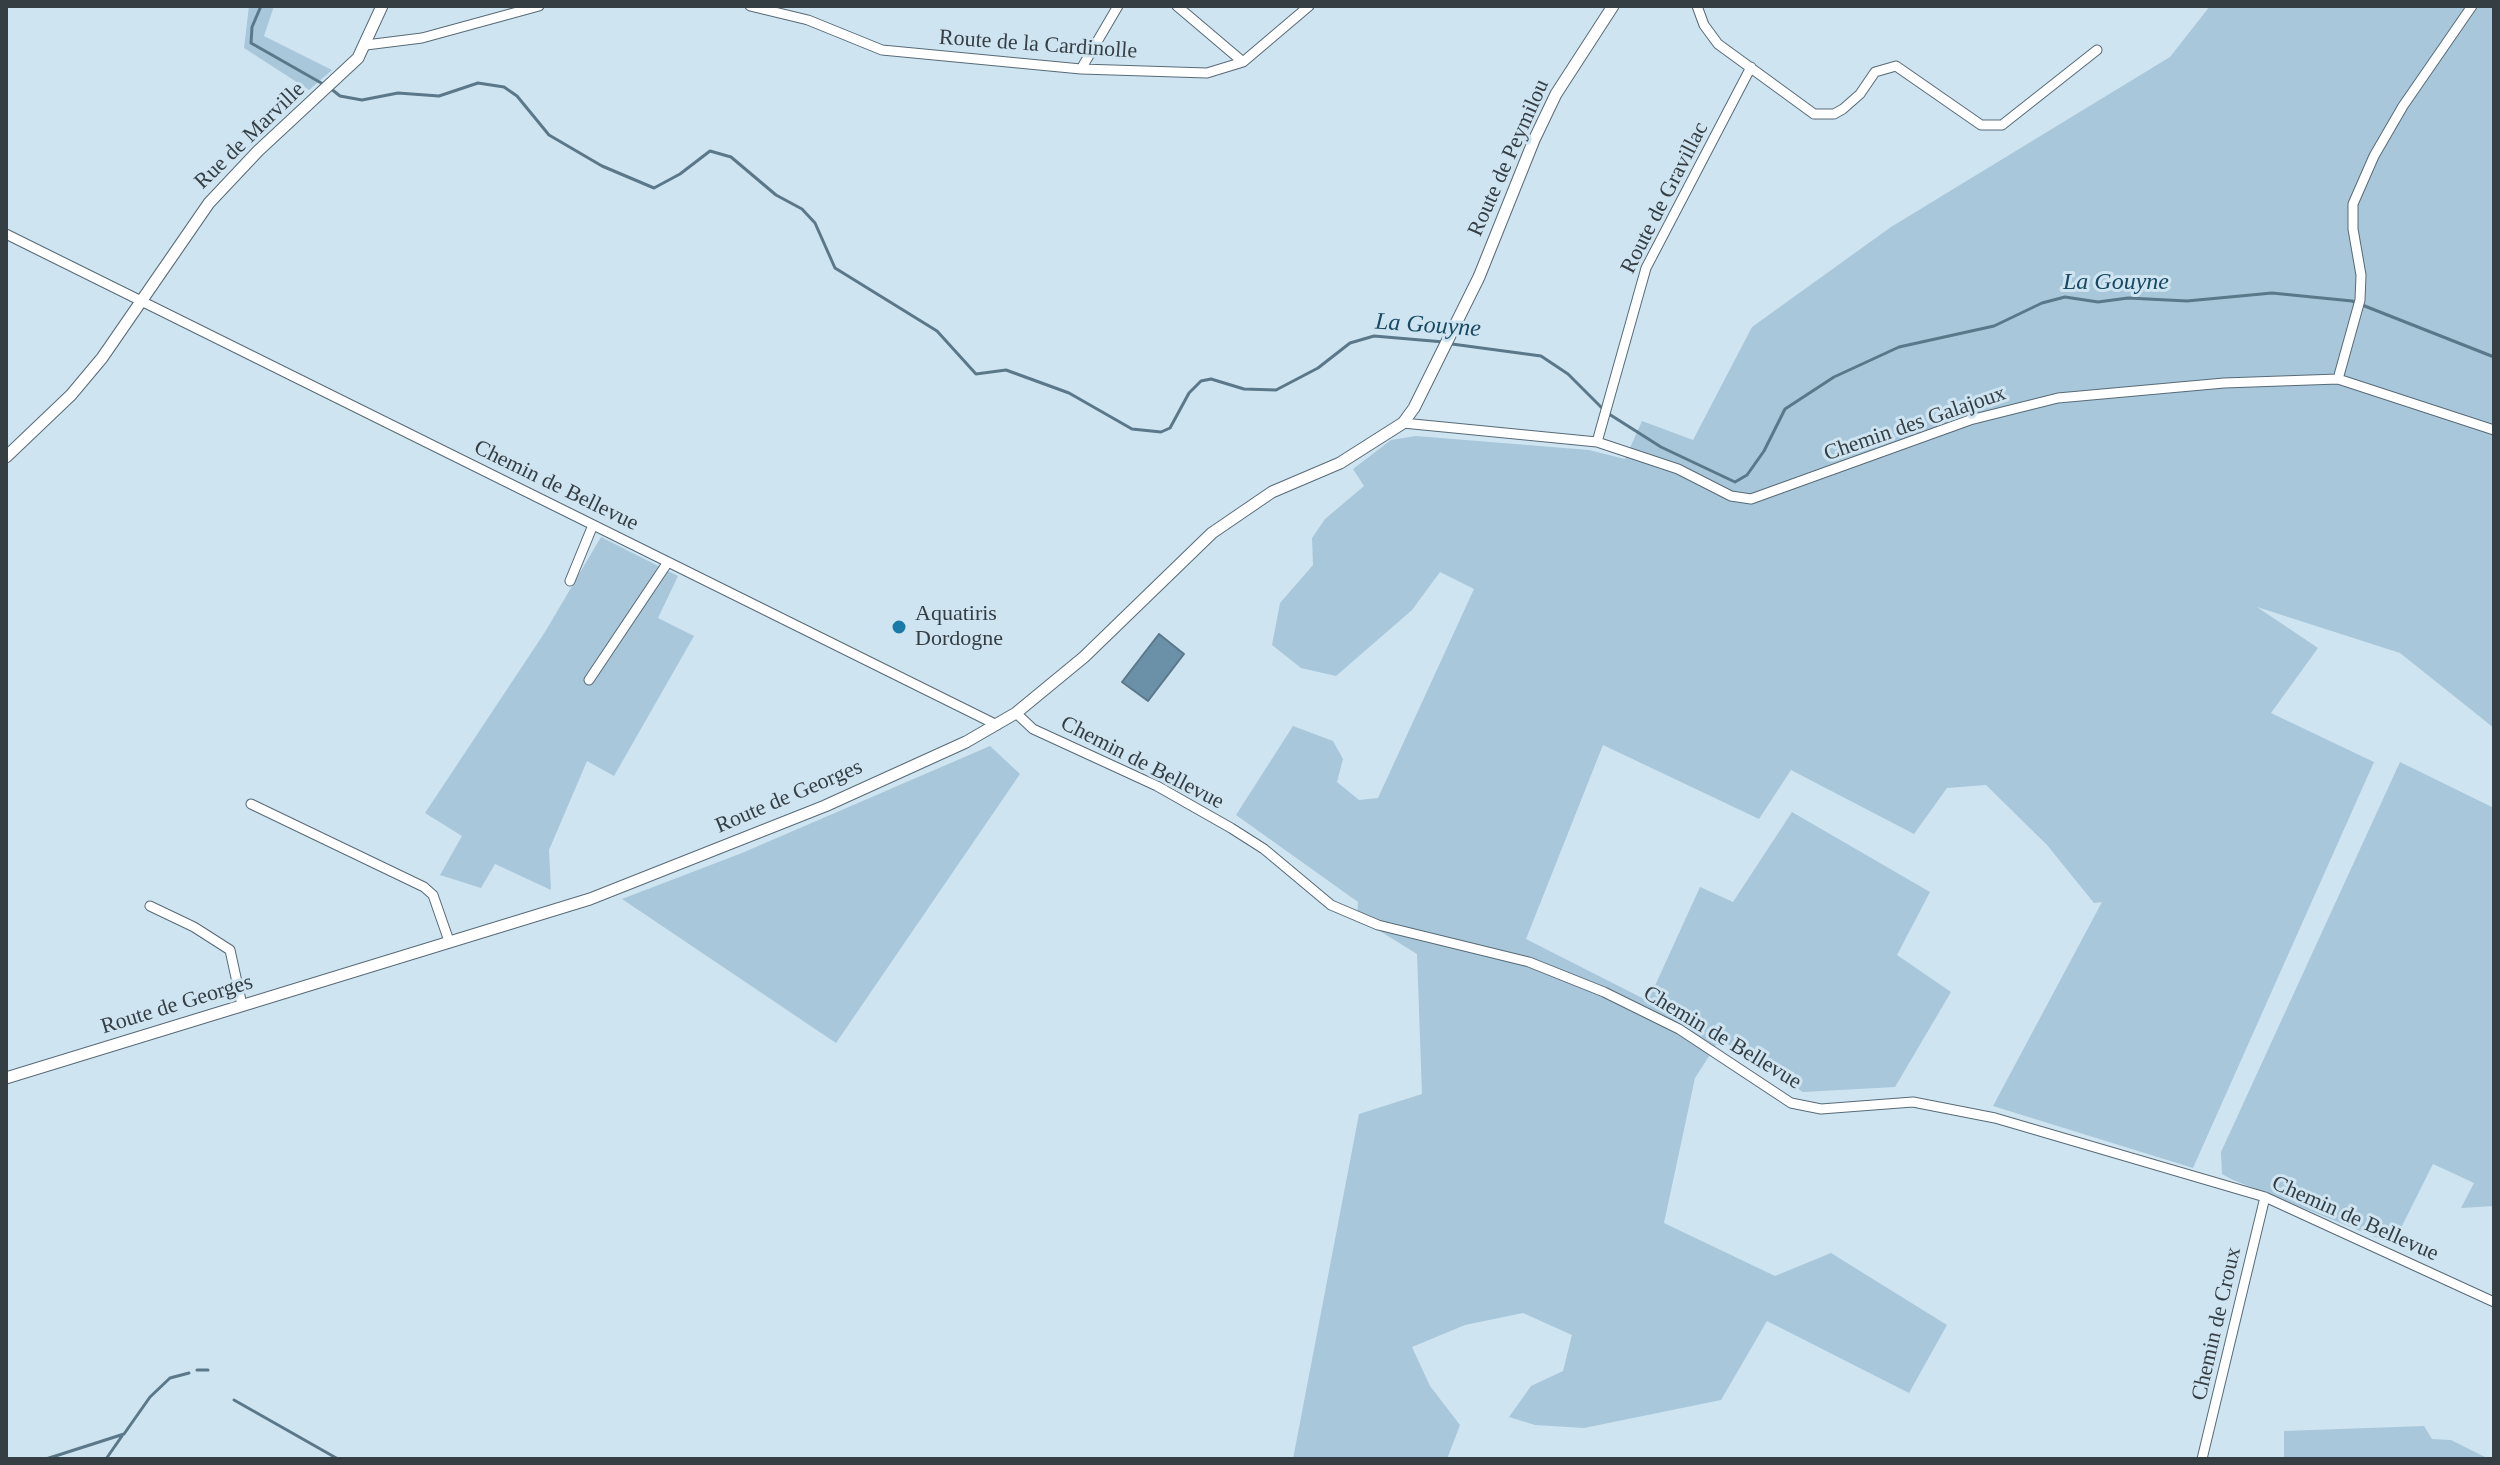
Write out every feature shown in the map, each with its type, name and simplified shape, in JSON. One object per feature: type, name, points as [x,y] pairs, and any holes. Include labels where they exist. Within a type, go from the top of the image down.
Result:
[{"type":"street","name":"Rue de Marville","points":[[6,457],[71,395],[209,203],[258,151],[341,76],[366,45],[382,6]]},
{"type":"street","points":[[366,45],[422,38],[539,6]]},
{"type":"street","name":"Route de la Cardinolle","points":[[750,6],[808,20],[882,50],[1081,69],[1207,73],[1243,62],[1309,6]]},
{"type":"street","points":[[1081,69],[1118,6]]},
{"type":"street","points":[[1177,6],[1243,62]]},
{"type":"street","name":"Route de Peymilou","points":[[1452,333],[1479,277],[1545,117],[1613,6]]},
{"type":"street","points":[[1697,6],[1704,25],[1718,44],[1811,112],[1824,115],[1834,114],[1852,103],[1875,72],[1896,66],[1981,125],[2002,125],[2030,106],[2097,50]]},
{"type":"street","points":[[2338,379],[2359,304],[2361,275],[2353,229],[2353,204],[2374,156],[2403,106],[2472,6]]},
{"type":"street","name":"Route de Gravillac","points":[[1597,442],[1646,268],[1751,67]]},
{"type":"street","name":"Chemin de Bellevue","points":[[6,234],[882,669],[954,700],[997,725]]},
{"type":"street","name":"Route de Georges","points":[[6,1078],[590,899],[825,806],[997,725],[1084,657],[1212,533],[1272,492],[1340,463],[1403,423],[1452,333]]},
{"type":"street","name":"Chemin des Galajoux","points":[[1403,423],[1597,442],[1678,469],[1731,496],[1751,499],[1980,417],[2058,398],[2224,383],[2338,379],[2494,430]]},
{"type":"street","points":[[570,581],[593,525]]},
{"type":"street","points":[[589,680],[668,562]]},
{"type":"street","name":"Chemin de Bellevue","points":[[1016,713],[1033,729],[1157,786],[1231,828],[1264,849],[1331,905],[1393,929],[1529,962],[1604,992],[1669,1023],[1791,1103],[1821,1109],[1913,1102],[1962,1110],[2265,1197],[2494,1302]]},
{"type":"street","points":[[251,804],[424,887],[433,895],[449,941]]},
{"type":"street","points":[[150,906],[194,927],[230,950],[242,1005]]},
{"type":"street","name":"Chemin de Croux","points":[[2202,1459],[2265,1197]]},
{"type":"shaded area","points":[[249,6],[274,6],[264,36],[332,70],[309,90],[244,48]]},
{"type":"shaded area","points":[[2210,6],[2494,6],[2494,728],[2400,653],[2257,607],[2318,648],[2271,713],[2374,762],[2193,1168],[1993,1106],[2102,902],[2094,903],[2047,845],[1986,785],[1947,788],[1914,834],[1791,770],[1759,819],[1603,745],[1526,939],[1648,1001],[1700,887],[1733,902],[1792,812],[1930,892],[1897,955],[1951,992],[1895,1087],[1803,1092],[1720,1039],[1695,1078],[1664,1223],[1775,1276],[1831,1253],[1947,1325],[1909,1393],[1767,1321],[1721,1400],[1584,1428],[1535,1425],[1509,1417],[1531,1386],[1563,1371],[1572,1335],[1523,1313],[1465,1325],[1412,1347],[1430,1386],[1460,1425],[1447,1459],[1293,1459],[1359,1114],[1422,1094],[1417,954],[1357,917],[1358,902],[1236,815],[1293,726],[1333,741],[1343,759],[1337,782],[1359,800],[1378,798],[1474,589],[1440,572],[1412,610],[1336,676],[1301,668],[1272,645],[1280,603],[1313,565],[1312,538],[1325,519],[1364,486],[1353,469],[1391,440],[1416,436],[1589,450],[1625,459],[1642,421],[1693,440],[1752,327],[1891,227],[2170,57]]},
{"type":"shaded area","points":[[601,537],[678,576],[658,618],[694,636],[614,776],[587,761],[549,850],[551,890],[495,864],[481,888],[440,875],[462,836],[425,813],[545,632]]},
{"type":"shaded area","points":[[1159,634],[1184,654],[1148,701],[1122,682]]},
{"type":"shaded area","points":[[990,746],[1020,774],[836,1043],[622,899],[742,853]]},
{"type":"shaded area","points":[[2400,762],[2494,808],[2494,1206],[2461,1208],[2474,1183],[2433,1164],[2393,1244],[2233,1180],[2222,1174],[2221,1152]]},
{"type":"shaded area","points":[[2424,1426],[2432,1439],[2451,1440],[2489,1459],[2284,1459],[2284,1431]]},
{"type":"waterway","name":"La Gouyne","points":[[261,6],[252,27],[251,43],[323,84]]},
{"type":"waterway","name":"La Gouyne","points":[[330,88],[340,96],[362,100],[398,93],[439,96],[478,83],[504,87],[517,96],[549,135],[602,166],[654,188],[680,174],[710,151],[731,157],[776,195],[802,209],[815,223],[835,268],[937,331],[976,374],[1006,370],[1069,393],[1132,429],[1161,432],[1170,428],[1189,393],[1201,381],[1211,379],[1244,389],[1276,390],[1318,368],[1350,343],[1374,336],[1444,342]]},
{"type":"waterway","name":"La Gouyne","points":[[1609,414],[1661,447],[1735,482],[1747,475],[1764,451],[1785,409],[1834,377],[1899,347],[1994,326],[2042,303],[2065,297],[2098,302],[2128,298],[2187,301],[2272,293],[2352,301],[2494,357]]},
{"type":"waterway","name":"La Gouyne","points":[[1452,344],[1541,356],[1568,374],[1603,409]]},
{"type":"waterway","points":[[197,1370],[208,1370]]},
{"type":"waterway","points":[[46,1459],[124,1434],[150,1397],[170,1378],[189,1373]]},
{"type":"waterway","points":[[234,1400],[338,1459]]},
{"type":"waterway","points":[[106,1459],[122,1436]]},
{"type":"place","name":"Aquatiris Dordogne","points":[[899,627]]}]
